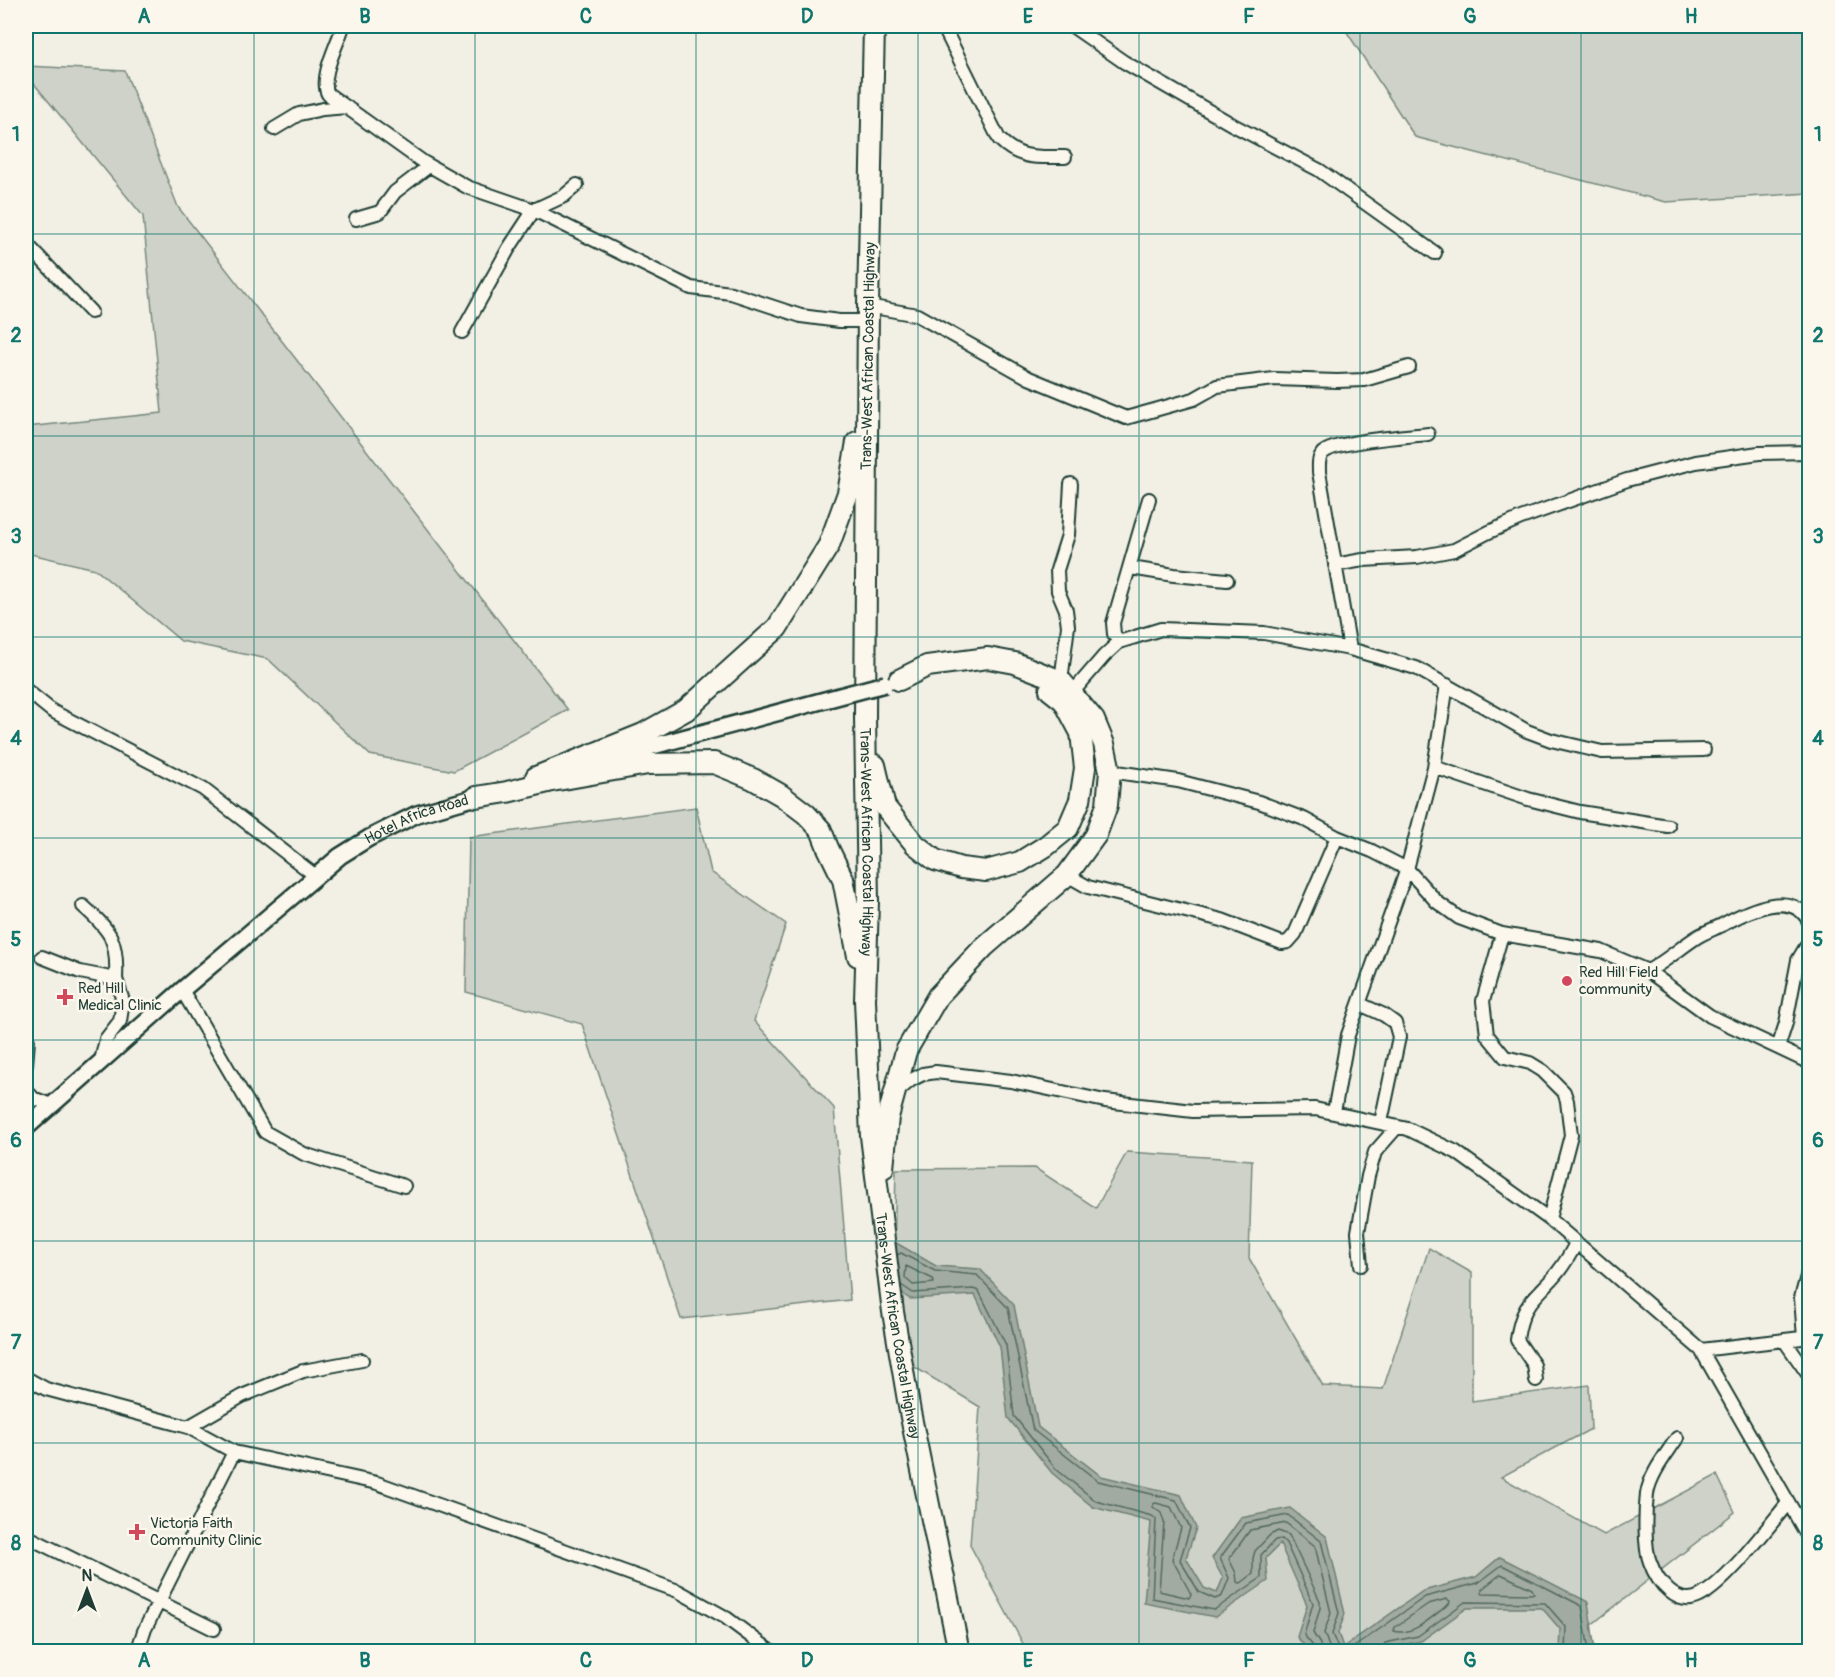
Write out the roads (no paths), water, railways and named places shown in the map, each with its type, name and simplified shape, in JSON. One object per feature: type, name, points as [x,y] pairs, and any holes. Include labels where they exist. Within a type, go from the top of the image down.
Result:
[{"type":"highway","name":"Trans-West African Coastal Highway","points":[[874,26],[868,322],[866,717],[868,902],[866,1000],[871,1136],[893,1312],[910,1412],[959,1652]]},
{"type":"highway","points":[[536,777],[643,734],[686,710],[777,628],[829,544],[848,493],[858,435],[868,322]]},
{"type":"highway","points":[[880,1207],[888,1117],[906,1051],[938,996],[984,947],[1067,874],[1096,835],[1107,805],[1110,771],[1104,744],[1094,720],[1067,687],[1015,663],[988,658],[927,666],[892,682]]},
{"type":"highway","points":[[866,717],[878,786],[885,807],[915,844],[936,860],[961,868],[987,871],[1020,862],[1046,846],[1068,828],[1080,800],[1085,768],[1081,734],[1064,701],[1043,684],[1017,672],[991,667],[930,670],[892,682]]},
{"type":"highway","points":[[476,797],[648,764],[714,763],[753,779],[781,795],[806,814],[821,830],[843,879],[866,1000]]},
{"type":"street","points":[[343,26],[328,69],[326,89],[328,94],[429,166],[467,187],[534,210],[691,288],[731,293],[801,316],[839,321],[868,322],[918,315],[1029,378],[1126,418],[1194,399],[1217,386],[1274,379],[1364,380],[1409,366]]},
{"type":"street","points":[[943,26],[999,139],[1008,148],[1024,156],[1065,157]]},
{"type":"street","points":[[1072,26],[1124,62],[1233,125],[1319,170],[1435,253]]},
{"type":"street","points":[[274,129],[299,114],[346,107]]},
{"type":"street","points":[[356,219],[380,212],[395,192],[429,166]]},
{"type":"street","points":[[462,332],[509,248],[534,210],[564,196],[577,185]]},
{"type":"street","points":[[26,243],[91,312]]},
{"type":"street","points":[[1350,649],[1319,472],[1321,455],[1325,451],[1351,443],[1428,434]]},
{"type":"street","points":[[1335,565],[1363,560],[1418,557],[1454,550],[1489,531],[1521,518],[1627,480],[1696,462],[1759,453],[1809,452]]},
{"type":"street","points":[[1067,687],[1068,626],[1066,610],[1058,591],[1057,570],[1068,535],[1071,484]]},
{"type":"street","points":[[1119,642],[1114,634],[1113,623],[1131,568],[1149,499]]},
{"type":"street","points":[[1131,568],[1227,580]]},
{"type":"street","points":[[1067,687],[1119,642],[1161,629],[1264,633],[1350,649],[1416,668],[1527,732],[1551,740],[1602,752],[1704,750]]},
{"type":"street","name":"Hotel Africa Road","points":[[26,1128],[182,990],[340,856],[388,828],[417,814],[536,777],[892,682]]},
{"type":"street","points":[[1334,1112],[1348,1035],[1407,869],[1434,767],[1448,685]]},
{"type":"street","points":[[26,690],[52,711],[203,789],[317,876]]},
{"type":"street","points":[[1434,767],[1528,799],[1580,812],[1668,826]]},
{"type":"street","points":[[1110,771],[1178,781],[1260,802],[1304,819],[1407,869],[1437,902],[1459,918],[1502,934],[1602,951],[1648,971],[1710,1016],[1809,1063]]},
{"type":"street","points":[[1067,874],[1089,887],[1222,920],[1282,943],[1288,942],[1295,934],[1337,837]]},
{"type":"street","points":[[1648,971],[1663,963],[1698,936],[1741,914],[1786,904],[1799,908],[1809,924]]},
{"type":"street","points":[[83,906],[107,928],[117,957],[116,979],[123,1001],[120,1021],[106,1039],[101,1061]]},
{"type":"street","points":[[1502,934],[1483,1001],[1487,1035],[1505,1056],[1530,1063],[1543,1071],[1563,1092],[1567,1101],[1571,1135],[1549,1219]]},
{"type":"street","points":[[1778,1048],[1786,1023],[1798,960],[1809,940]]},
{"type":"street","points":[[42,957],[80,972],[116,979]]},
{"type":"street","points":[[182,990],[265,1132],[304,1154],[404,1186]]},
{"type":"street","points":[[1360,1004],[1395,1023],[1399,1037],[1382,1122]]},
{"type":"street","points":[[26,1039],[28,1041],[26,1065]]},
{"type":"street","points":[[893,1095],[911,1080],[923,1074],[936,1072],[1011,1081],[1106,1101],[1193,1111],[1315,1109],[1408,1129],[1456,1152],[1549,1219],[1701,1350],[1809,1540]]},
{"type":"street","points":[[26,1090],[33,1098],[51,1105]]},
{"type":"street","points":[[1362,1265],[1358,1232],[1368,1176],[1375,1152],[1397,1127]]},
{"type":"street","points":[[1536,1380],[1534,1365],[1517,1340],[1519,1324],[1533,1297],[1559,1271],[1576,1243]]},
{"type":"street","points":[[1701,1350],[1806,1338],[1801,1298],[1809,1265]]},
{"type":"street","points":[[1784,1341],[1809,1377]]},
{"type":"street","points":[[188,1427],[242,1396],[303,1371],[362,1360]]},
{"type":"street","points":[[26,1378],[46,1389],[188,1427],[234,1452],[377,1483],[678,1591],[725,1617],[772,1652]]},
{"type":"street","points":[[1677,1438],[1651,1479],[1647,1494],[1650,1561],[1662,1585],[1673,1595],[1686,1599],[1699,1596],[1723,1578],[1788,1503]]},
{"type":"street","points":[[137,1652],[144,1631],[234,1452]]},
{"type":"street","points":[[26,1536],[214,1629]]},
{"type":"water","points":[[891,1240],[936,1266],[980,1269],[1014,1305],[1038,1427],[1101,1476],[1181,1495],[1196,1528],[1186,1558],[1204,1588],[1217,1593],[1223,1578],[1212,1558],[1241,1518],[1290,1508],[1327,1537],[1345,1614],[1338,1633],[1343,1647],[1423,1591],[1476,1577],[1500,1557],[1588,1602],[1595,1651],[1559,1651],[1560,1629],[1542,1608],[1467,1608],[1421,1641],[1388,1648],[1385,1651],[1309,1651],[1297,1637],[1307,1605],[1280,1544],[1266,1558],[1268,1581],[1215,1617],[1144,1603],[1151,1522],[1093,1507],[1052,1473],[1008,1418],[1000,1347],[975,1295],[910,1299],[891,1286]]},
{"type":"place","name":"Red Hill Field community","points":[[1567,981]]},
{"type":"place","name":"Red Hill Medical Clinic","points":[[65,997]]},
{"type":"place","name":"Victoria Faith Community Clinic","points":[[137,1532]]}]
